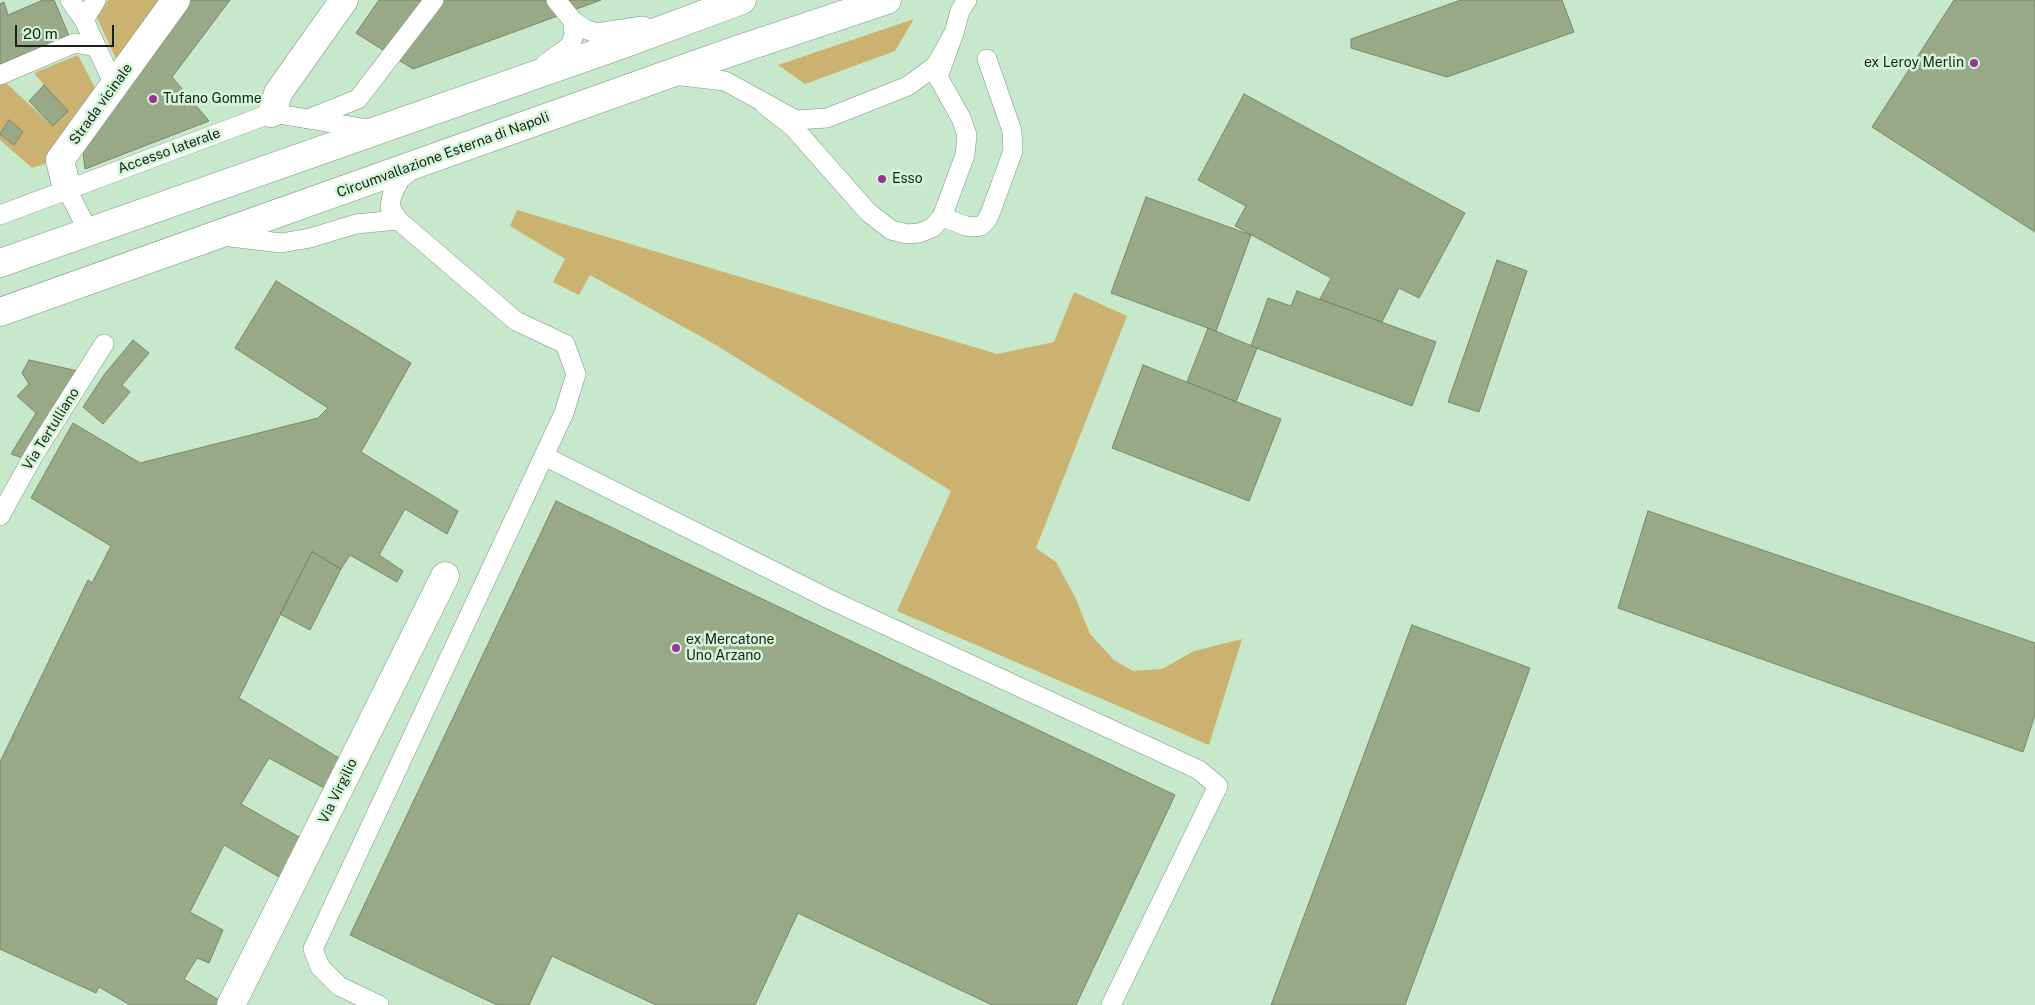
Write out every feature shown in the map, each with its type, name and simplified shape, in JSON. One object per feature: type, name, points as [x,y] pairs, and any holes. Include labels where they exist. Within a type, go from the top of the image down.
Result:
[{"type":"main road","name":"Strada vicinale","points":[[67,189],[60,160],[176,0]]},
{"type":"main road","points":[[272,112],[278,93],[344,0]]},
{"type":"main road","points":[[0,263],[742,0]]},
{"type":"main road","points":[[731,52],[850,0]]},
{"type":"main road","name":"Circumvallazione Esterna di Napoli","points":[[0,312],[731,52],[887,0]]},
{"type":"main road","name":"Via Virgilio","points":[[232,1005],[445,576]]},
{"type":"lane","points":[[70,0],[84,20],[114,85]]},
{"type":"lane","points":[[84,20],[96,0]]},
{"type":"lane","points":[[308,119],[358,99],[423,17],[434,0]]},
{"type":"lane","points":[[423,17],[444,0]]},
{"type":"lane","points":[[556,0],[574,21],[585,30],[596,33],[612,32],[717,9]]},
{"type":"lane","points":[[766,105],[793,127],[868,212],[891,230],[907,234],[919,233],[932,228],[942,217],[966,155],[967,135],[961,118],[938,77],[954,34],[960,11],[967,0]]},
{"type":"lane","points":[[526,78],[570,46],[574,35],[574,21]]},
{"type":"lane","points":[[667,75],[725,81],[796,120],[827,118],[908,86],[936,65],[954,34]]},
{"type":"lane","points":[[0,75],[75,43],[96,47]]},
{"type":"lane","points":[[942,217],[966,226],[981,226],[987,220],[991,211],[1013,151],[1012,131],[987,59]]},
{"type":"lane","points":[[272,112],[374,130]]},
{"type":"lane","name":"Accesso laterale","points":[[0,215],[272,112]]},
{"type":"lane","points":[[379,1005],[338,986],[320,967],[312,949],[564,413],[576,374],[565,344],[516,321],[398,220],[390,207],[392,195],[400,180],[420,163]]},
{"type":"lane","points":[[67,189],[88,232]]},
{"type":"lane","points":[[217,235],[281,243],[310,238],[356,224],[398,220]]},
{"type":"lane","name":"Via Tertulliano","points":[[0,516],[35,453],[104,344]]},
{"type":"lane","points":[[544,456],[833,600],[1199,770],[1218,786],[1110,1005]]},
{"type":"shaded area","points":[[108,0],[168,0],[120,67],[97,18]]},
{"type":"shaded area","points":[[914,19],[895,51],[805,84],[778,65]]},
{"type":"shaded area","points":[[78,55],[99,96],[53,161],[32,168],[0,140],[0,85],[6,83],[53,126],[44,85],[34,73]]},
{"type":"shaded area","points":[[517,210],[997,354],[1054,342],[1074,292],[1127,316],[1036,548],[1056,562],[1075,597],[1090,634],[1114,660],[1133,671],[1162,669],[1194,651],[1242,639],[1209,745],[897,611],[951,491],[716,345],[590,275],[579,295],[553,282],[565,259],[510,226]]},
{"type":"building","points":[[43,0],[54,0],[70,38],[26,58],[25,54],[0,64],[0,4],[4,2],[8,15]]},
{"type":"building","name":"Tufano Gomme","points":[[187,0],[230,0],[172,77],[209,121],[85,169],[82,144]]},
{"type":"building","points":[[379,0],[601,0],[413,69],[356,33]]},
{"type":"building","points":[[1461,0],[1562,0],[1574,32],[1447,77],[1351,48],[1351,39]]},
{"type":"building","name":"ex Leroy Merlin","points":[[1954,0],[2035,0],[2035,232],[1872,127]]},
{"type":"building","points":[[44,85],[68,111],[53,126],[29,101]]},
{"type":"building","points":[[1244,94],[1465,213],[1419,298],[1399,288],[1382,322],[1320,299],[1331,278],[1235,226],[1246,206],[1198,180]]},
{"type":"building","points":[[9,120],[23,132],[14,145],[0,134]]},
{"type":"building","points":[[1146,197],[1251,235],[1216,331],[1111,293]]},
{"type":"building","points":[[1497,260],[1527,271],[1479,412],[1448,402]]},
{"type":"building","points":[[276,281],[411,363],[361,452],[458,511],[447,534],[405,509],[379,555],[403,571],[397,582],[350,555],[341,569],[312,551],[239,698],[339,758],[324,788],[269,758],[241,804],[299,837],[281,878],[224,845],[190,912],[223,930],[209,963],[197,958],[184,979],[219,1000],[217,1005],[130,1005],[99,987],[96,993],[0,949],[0,762],[88,580],[92,583],[111,546],[31,498],[73,423],[140,463],[318,418],[328,408],[235,348]]},
{"type":"building","points":[[1297,291],[1436,342],[1412,406],[1251,346],[1268,298],[1291,306]]},
{"type":"building","points":[[1208,328],[1257,348],[1236,402],[1187,382]]},
{"type":"building","points":[[133,340],[149,353],[122,385],[130,392],[103,424],[83,407],[104,375]]},
{"type":"building","points":[[29,360],[78,371],[23,458],[11,454],[36,413],[17,396],[29,384],[22,373]]},
{"type":"building","points":[[1143,365],[1281,419],[1249,501],[1112,448]]},
{"type":"building","name":"ex Mercatone Uno Arzano","points":[[556,501],[1175,795],[1076,1005],[992,1005],[798,913],[755,1005],[656,1005],[552,956],[529,1005],[497,1005],[350,935]]},
{"type":"building","points":[[1648,511],[2035,643],[2035,715],[2023,752],[1618,608]]},
{"type":"building","points":[[312,552],[341,569],[310,630],[280,614]]},
{"type":"building","points":[[1412,625],[1530,668],[1405,1005],[1271,1005]]},
{"type":"place","name":"ex Leroy Merlin","points":[[1974,63]]},
{"type":"place","name":"Tufano Gomme","points":[[153,99]]},
{"type":"place","name":"Esso","points":[[882,179]]},
{"type":"place","name":"ex Mercatone Uno Arzano","points":[[676,648]]}]
